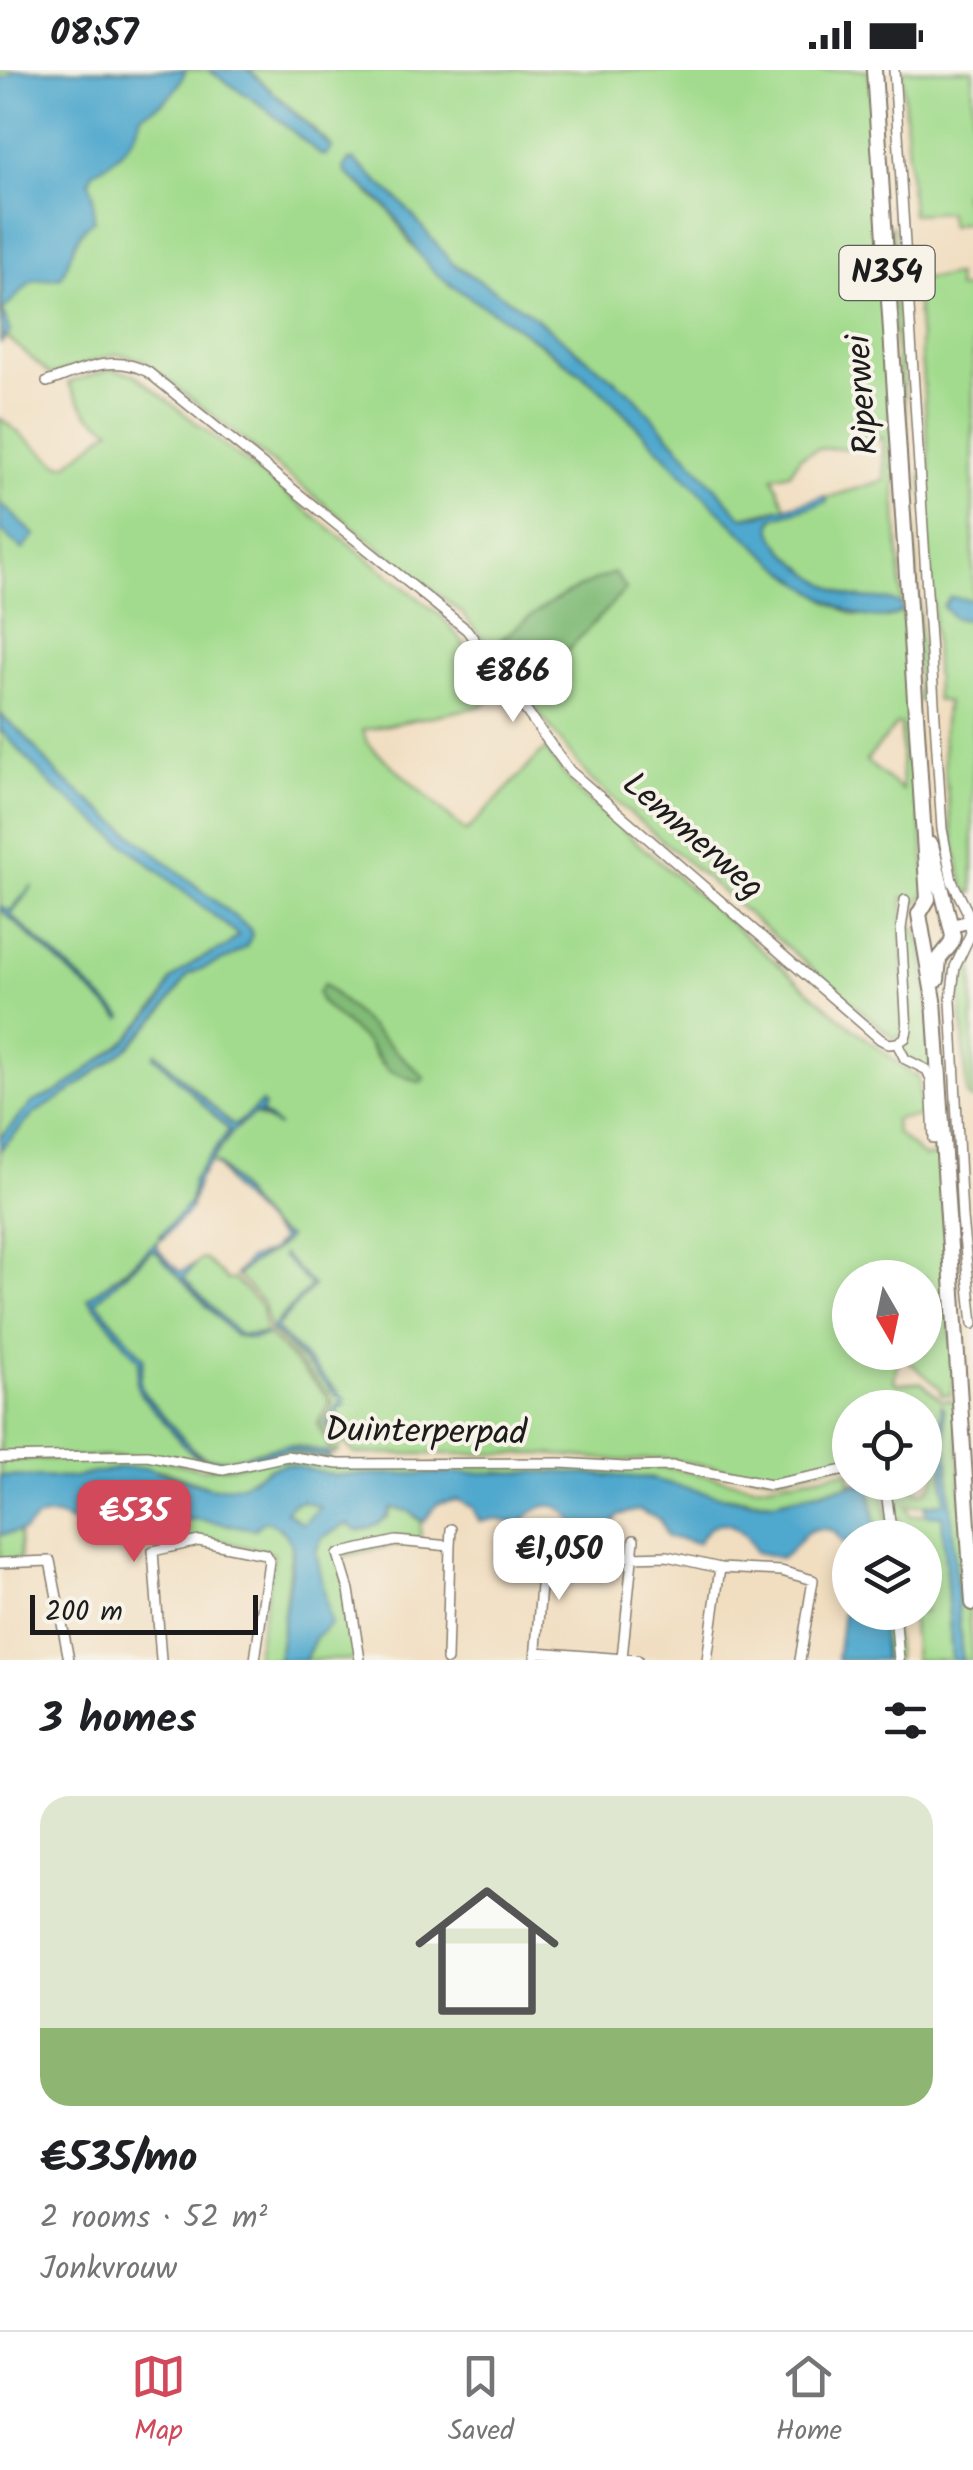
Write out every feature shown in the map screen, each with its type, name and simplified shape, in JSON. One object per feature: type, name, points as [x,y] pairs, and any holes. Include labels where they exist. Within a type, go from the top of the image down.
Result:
[{"type":"main road","name":"Riperwei","points":[[874,70],[922,810]]},
{"type":"main road","name":"N354","points":[[922,810],[928,899],[920,909],[920,918],[934,1000],[973,1603]]},
{"type":"main road","name":"N354","points":[[922,810],[952,940],[942,952],[934,1000]]},
{"type":"main road","points":[[928,899],[938,899],[946,908]]},
{"type":"main road","points":[[925,942],[934,952],[942,952]]},
{"type":"street","name":"Riperwei","points":[[894,70],[942,836],[952,882],[971,921]]},
{"type":"street","name":"Lemmerweg","points":[[47,382],[108,361],[133,364],[148,372],[466,630],[570,770],[876,1035],[889,1044],[896,1043],[905,1060],[930,1073],[934,1139]]},
{"type":"street","points":[[896,1043],[905,1038],[907,1030],[901,921],[905,900]]},
{"type":"street","points":[[901,921],[920,918]]},
{"type":"street","points":[[950,926],[971,921],[970,938],[954,970],[951,1000],[963,1233],[973,1324]]},
{"type":"street","name":"Duinterperpad","points":[[0,1458],[147,1455],[223,1470],[287,1456],[338,1464],[674,1466],[770,1485],[832,1473]]},
{"type":"street","points":[[447,1660],[450,1529]]},
{"type":"street","points":[[622,1658],[634,1540]]},
{"type":"street","points":[[161,1660],[153,1551],[202,1541],[265,1554],[269,1561],[254,1660]]},
{"type":"street","points":[[360,1660],[338,1554],[396,1541],[450,1546]]},
{"type":"street","points":[[637,1660],[536,1656],[544,1550],[667,1556],[720,1568],[782,1571],[813,1580],[800,1660]]},
{"type":"street","points":[[0,1563],[50,1561],[69,1660]]},
{"type":"street","points":[[708,1660],[720,1568]]},
{"type":"street","points":[[896,1630],[899,1660]]},
{"type":"green space","points":[[0,70],[208,70],[260,104],[321,155],[331,145],[249,70],[869,70],[902,605],[854,597],[831,587],[792,558],[769,525],[777,516],[885,480],[883,437],[849,448],[817,449],[800,457],[790,473],[773,477],[786,507],[742,517],[632,394],[528,312],[452,263],[402,203],[353,160],[348,160],[345,172],[390,211],[411,245],[450,285],[518,328],[600,389],[739,530],[781,566],[830,603],[855,615],[888,618],[903,610],[927,890],[918,903],[903,897],[903,1033],[896,1040],[591,780],[519,687],[551,668],[626,589],[615,574],[548,604],[490,649],[462,613],[141,359],[116,354],[51,375],[7,337],[0,342]],"holes":[[[89,177],[94,220],[76,240],[67,265]],[[901,724],[902,790],[866,761]]]},
{"type":"green space","points":[[902,70],[973,70],[973,189],[963,193],[970,221],[950,226],[947,212],[912,214]]},
{"type":"green space","points":[[893,226],[909,467],[903,468],[888,227]]},
{"type":"green space","points":[[956,275],[957,289],[973,288],[973,600],[950,597],[943,606],[954,618],[973,621],[973,893],[965,890],[947,796],[943,744],[947,702],[936,700],[922,474],[930,470],[915,280]]},
{"type":"green space","points":[[110,369],[134,374],[442,617],[504,693],[478,707],[363,730],[367,743],[466,832],[545,749],[578,792],[843,1020],[918,1075],[921,1116],[895,1119],[896,1133],[924,1157],[940,1156],[954,1378],[951,1395],[942,1394],[919,1370],[942,1370],[942,1260],[832,1260],[832,1370],[896,1370],[894,1381],[898,1384],[921,1382],[930,1390],[832,1390],[832,1466],[775,1477],[659,1458],[628,1461],[543,1454],[355,1454],[327,1424],[340,1442],[333,1455],[320,1424],[332,1406],[331,1397],[270,1332],[264,1303],[237,1276],[288,1237],[266,1222],[231,1178],[211,1162],[234,1130],[254,1114],[278,1127],[261,1112],[262,1103],[237,1124],[231,1124],[157,1053],[155,1056],[229,1130],[193,1179],[191,1202],[157,1243],[88,1299],[140,1361],[136,1384],[141,1395],[194,1456],[226,1462],[293,1451],[329,1460],[295,1455],[223,1468],[176,1457],[0,1457],[0,1150],[35,1113],[130,1046],[162,1012],[189,974],[246,947],[250,929],[59,776],[0,714],[0,530],[23,549],[35,535],[0,503],[0,418],[58,464],[67,465],[111,429],[88,414],[68,383]],"holes":[[[324,984],[424,1077],[381,1064],[367,1043],[321,1002]],[[283,1255],[313,1286],[276,1328],[344,1398],[328,1422],[341,1400],[274,1332],[278,1320],[311,1286]]]},
{"type":"green space","points":[[904,472],[910,472],[925,702],[919,701]]},
{"type":"green space","points":[[614,573],[626,589],[551,668],[519,687],[490,649],[548,604]]},
{"type":"green space","points":[[0,727],[239,930],[237,938],[226,947],[194,962],[128,1039],[61,1090],[38,1100],[0,1138]]},
{"type":"green space","points":[[914,926],[923,947],[935,1072],[907,1059],[901,1050],[909,1038],[905,931]]},
{"type":"green space","points":[[973,943],[973,1100],[967,1096],[960,982],[961,967]]},
{"type":"green space","points":[[324,984],[425,1078],[421,1083],[388,1070],[367,1043],[321,1002],[318,992]]},
{"type":"green space","points":[[151,1251],[234,1335],[252,1339],[268,1335],[327,1396],[329,1404],[317,1424],[329,1453],[287,1446],[222,1460],[211,1459],[190,1446],[144,1393],[140,1382],[144,1358],[96,1301]]},
{"type":"green space","points":[[205,1259],[261,1305],[266,1333],[239,1335],[184,1278],[199,1260]]},
{"type":"green space","points":[[942,1400],[952,1400],[956,1408],[972,1660],[962,1660],[944,1408],[942,1430]]},
{"type":"green space","points":[[147,1457],[202,1469],[273,1459],[358,1465],[665,1467],[755,1486],[832,1474],[832,1488],[774,1502],[714,1495],[648,1478],[553,1472],[335,1475],[271,1468],[241,1485],[212,1488],[166,1471],[122,1468],[69,1478],[0,1476],[0,1460]]},
{"type":"green space","points":[[942,1458],[945,1503],[908,1506],[910,1516],[942,1516],[952,1660],[915,1660],[912,1630],[942,1630],[942,1520],[891,1520],[889,1500],[893,1500],[894,1508],[895,1500],[942,1500]]},
{"type":"green space","points":[[872,1500],[885,1500],[887,1520],[875,1520]]},
{"type":"green space","points":[[303,1501],[321,1507],[304,1525],[286,1511]]},
{"type":"green space","points":[[392,1508],[409,1511],[421,1522],[420,1539],[339,1557],[359,1660],[305,1660],[316,1637],[330,1624],[316,1552],[322,1538],[347,1524],[354,1529],[388,1518]]},
{"type":"green space","points":[[182,1520],[254,1529],[263,1521],[268,1522],[292,1544],[278,1660],[255,1660],[274,1554],[222,1541],[181,1541]]},
{"type":"green space","points":[[19,1532],[20,1559],[0,1561],[0,1535]]},
{"type":"green space","points":[[882,1630],[894,1630],[897,1660],[884,1660]]},
{"type":"water","points":[[18,70],[186,70],[168,98],[141,115],[124,149],[93,172],[89,182],[94,220],[77,239],[61,277],[32,281],[3,310],[10,332],[2,342],[0,80]]},
{"type":"water","points":[[208,70],[249,70],[332,148],[321,155],[260,104]]},
{"type":"water","points":[[353,159],[402,203],[452,263],[528,312],[632,394],[742,517],[825,496],[827,502],[773,518],[777,540],[798,563],[839,591],[849,596],[896,602],[903,610],[873,618],[835,604],[792,575],[746,537],[593,383],[436,273],[391,211],[345,172],[344,166]]},
{"type":"water","points":[[0,503],[35,535],[23,550],[0,530]]},
{"type":"water","points":[[950,597],[973,600],[973,621],[954,618],[943,607]]},
{"type":"water","points":[[0,714],[59,776],[250,929],[252,935],[246,947],[231,957],[189,974],[162,1012],[130,1046],[35,1113],[0,1150],[0,1138],[33,1102],[61,1090],[128,1039],[160,1003],[171,980],[194,962],[226,947],[238,935],[52,786],[0,729]]},
{"type":"water","points":[[33,885],[11,915],[121,1019],[0,909],[10,911]]},
{"type":"water","points":[[156,1053],[231,1124],[237,1124],[261,1103],[261,1112],[279,1127],[256,1113],[234,1130],[198,1180],[190,1209],[162,1239],[159,1237],[190,1202],[193,1179],[229,1130],[154,1056]]},
{"type":"water","points":[[216,1163],[258,1215],[288,1237],[275,1249],[250,1264],[237,1276],[249,1259],[271,1251],[281,1239],[232,1189]]},
{"type":"water","points":[[156,1242],[159,1251],[180,1272],[195,1264],[184,1278],[239,1335],[268,1335],[252,1339],[234,1335],[151,1251],[96,1301],[144,1358],[140,1382],[144,1393],[203,1458],[231,1460],[285,1445],[329,1453],[329,1457],[285,1450],[243,1462],[207,1463],[187,1449],[141,1395],[136,1384],[139,1361],[88,1298]]},
{"type":"water","points":[[283,1254],[313,1286],[276,1328],[344,1398],[346,1402],[328,1423],[340,1442],[325,1424],[341,1400],[270,1330],[311,1286]]},
{"type":"water","points":[[942,1406],[962,1660],[952,1660],[942,1516],[927,1515],[925,1509],[945,1502]]},
{"type":"water","points":[[286,1464],[335,1475],[553,1472],[648,1478],[749,1501],[774,1502],[832,1489],[832,1500],[872,1500],[875,1520],[832,1520],[832,1531],[808,1532],[781,1558],[755,1552],[744,1534],[729,1524],[713,1526],[698,1543],[667,1537],[660,1520],[639,1510],[619,1515],[605,1532],[588,1526],[575,1529],[565,1511],[551,1506],[535,1511],[521,1524],[493,1519],[480,1522],[472,1507],[458,1500],[437,1504],[424,1522],[408,1511],[392,1508],[374,1526],[358,1531],[347,1524],[322,1538],[316,1551],[331,1624],[316,1637],[305,1660],[278,1660],[293,1554],[288,1537],[275,1525],[263,1521],[255,1529],[195,1519],[177,1520],[168,1509],[152,1503],[133,1507],[122,1524],[105,1521],[82,1526],[57,1516],[45,1516],[24,1531],[0,1535],[0,1476],[69,1478],[122,1468],[147,1468],[212,1488],[241,1485]],"holes":[[[303,1501],[320,1507],[303,1524],[286,1511]]]},
{"type":"water","points":[[841,1630],[882,1630],[884,1660],[837,1660]]}]
